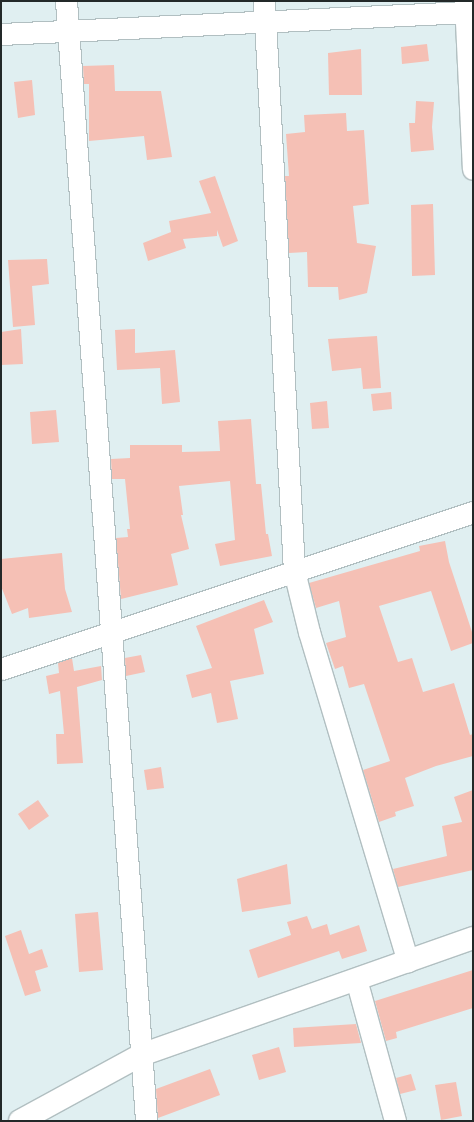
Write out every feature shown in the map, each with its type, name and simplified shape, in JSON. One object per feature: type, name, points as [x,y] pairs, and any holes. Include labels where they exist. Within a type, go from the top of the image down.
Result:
[{"type":"street","points":[[66,1],[146,1121]]},
{"type":"street","points":[[264,1],[294,571],[309,632],[408,961]]},
{"type":"street","points":[[1,34],[266,22],[468,9],[473,169]]},
{"type":"street","points":[[1,669],[473,512]]},
{"type":"street","points":[[20,1121],[141,1055],[473,938]]},
{"type":"street","points":[[356,979],[395,1121]]},
{"type":"building","points":[[427,44],[429,61],[402,64],[401,47]]},
{"type":"building","points":[[361,49],[362,95],[329,95],[328,53]]},
{"type":"building","points":[[114,65],[115,91],[161,91],[172,157],[147,160],[144,136],[89,141],[89,84],[84,84],[83,66]]},
{"type":"building","points":[[32,80],[35,115],[18,118],[14,82]]},
{"type":"building","points":[[416,101],[434,102],[432,127],[434,150],[411,152],[409,123],[415,123]]},
{"type":"building","points":[[346,113],[347,131],[364,130],[369,204],[353,206],[357,243],[376,246],[367,293],[339,300],[338,287],[308,287],[307,252],[289,253],[285,176],[289,176],[286,134],[305,132],[304,115]]},
{"type":"building","points":[[215,176],[238,241],[223,247],[217,230],[217,236],[183,239],[186,248],[148,261],[143,243],[171,232],[169,221],[211,213],[199,181]]},
{"type":"building","points":[[433,204],[435,275],[412,276],[411,205]]},
{"type":"building","points":[[47,259],[49,284],[32,286],[35,325],[13,327],[8,260]]},
{"type":"building","points":[[21,329],[23,364],[1,365],[1,332]]},
{"type":"building","points":[[135,329],[135,353],[175,350],[180,402],[162,404],[160,368],[117,370],[115,330]]},
{"type":"building","points":[[377,336],[381,388],[363,389],[361,368],[332,371],[328,339]]},
{"type":"building","points":[[391,392],[392,409],[373,411],[371,394]]},
{"type":"building","points":[[327,401],[329,428],[312,429],[310,403]]},
{"type":"building","points":[[56,410],[59,442],[32,444],[30,412]]},
{"type":"building","points":[[251,419],[256,484],[261,484],[266,534],[268,534],[272,556],[220,566],[215,544],[235,540],[230,481],[179,486],[183,515],[181,515],[189,549],[171,554],[178,585],[121,599],[116,538],[128,537],[127,529],[130,529],[125,479],[112,479],[111,459],[130,458],[130,445],[182,445],[182,452],[220,451],[218,421]]},
{"type":"building","points":[[445,541],[449,562],[473,635],[473,643],[451,651],[431,591],[379,606],[398,662],[412,658],[423,692],[454,683],[470,735],[473,734],[473,756],[436,766],[405,778],[414,806],[395,812],[396,816],[379,822],[363,770],[390,761],[364,684],[349,688],[343,666],[335,669],[326,643],[346,637],[339,601],[316,608],[309,583],[420,551],[419,546]]},
{"type":"building","points":[[62,553],[65,589],[72,612],[29,618],[28,608],[12,614],[1,586],[1,559]]},
{"type":"building","points":[[264,600],[273,622],[254,629],[264,674],[230,681],[238,719],[217,723],[211,693],[192,698],[186,675],[212,668],[196,626]]},
{"type":"building","points":[[141,655],[145,672],[126,676],[125,658]]},
{"type":"building","points":[[72,658],[74,671],[101,666],[102,680],[77,687],[83,763],[57,764],[56,734],[64,734],[60,691],[49,694],[46,676],[59,673],[58,663]]},
{"type":"building","points":[[161,767],[164,788],[147,790],[144,770]]},
{"type":"building","points":[[473,790],[473,870],[398,887],[393,869],[447,856],[442,826],[462,822],[454,797]]},
{"type":"building","points":[[38,800],[49,816],[29,830],[18,814]]},
{"type":"building","points":[[287,864],[291,904],[242,912],[237,879]]},
{"type":"building","points":[[98,912],[103,970],[79,972],[75,914]]},
{"type":"building","points":[[307,916],[312,929],[327,924],[330,935],[359,925],[367,951],[342,959],[339,951],[258,978],[249,950],[291,935],[287,922]]},
{"type":"building","points":[[21,930],[29,954],[42,949],[48,967],[35,971],[41,991],[25,996],[5,936]]},
{"type":"building","points":[[473,970],[473,1008],[396,1032],[397,1038],[386,1041],[375,1001]]},
{"type":"building","points":[[356,1024],[361,1043],[294,1047],[293,1028]]},
{"type":"building","points":[[279,1047],[286,1072],[259,1080],[252,1055]]},
{"type":"building","points":[[210,1069],[220,1095],[158,1118],[156,1089]]},
{"type":"building","points":[[411,1074],[416,1090],[400,1094],[396,1078]]},
{"type":"building","points":[[456,1082],[462,1116],[441,1120],[435,1085]]}]
